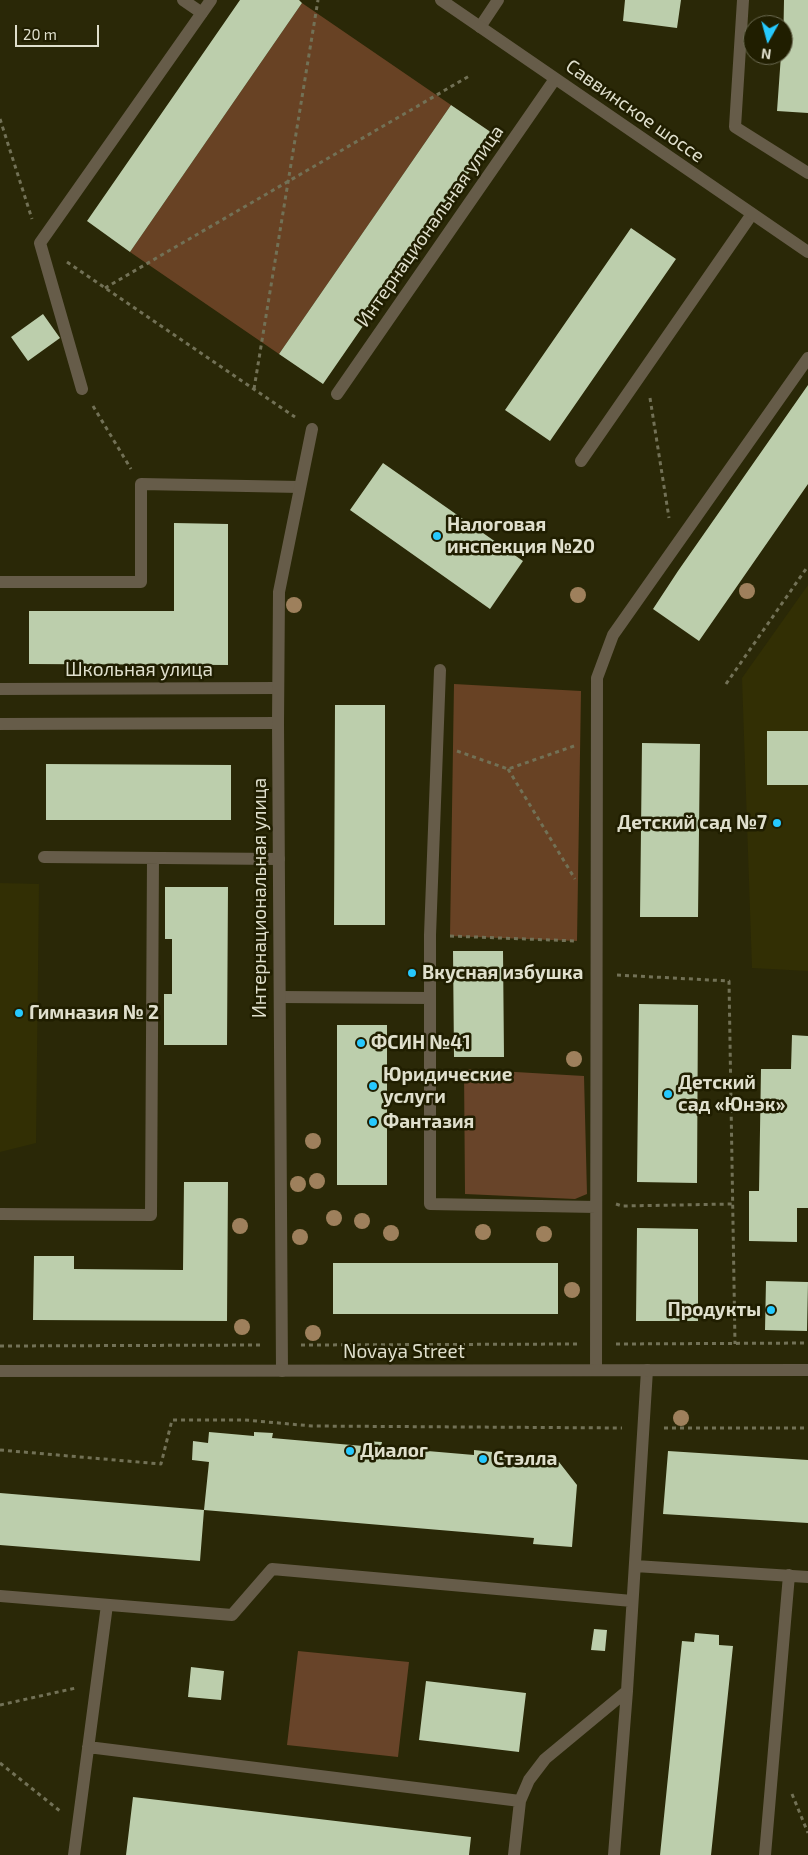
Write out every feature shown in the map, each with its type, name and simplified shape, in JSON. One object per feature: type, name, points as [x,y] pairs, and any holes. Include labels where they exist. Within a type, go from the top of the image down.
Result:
[{"type":"street","points":[[183,0],[202,13]]},
{"type":"street","points":[[82,389],[40,243],[211,0]]},
{"type":"street","name":"Саввинское шоссе","points":[[441,0],[808,252]]},
{"type":"street","points":[[480,27],[498,0]]},
{"type":"street","points":[[743,0],[735,127],[808,173]]},
{"type":"street","name":"Интернациональная улица","points":[[337,394],[555,78]]},
{"type":"street","points":[[581,461],[752,214]]},
{"type":"street","points":[[596,1370],[597,678],[613,635],[808,358]]},
{"type":"street","name":"Интернациональная улица","points":[[282,1371],[278,592],[312,429]]},
{"type":"street","points":[[0,582],[140,582],[141,484],[300,487]]},
{"type":"street","points":[[440,670],[430,935],[430,1204],[596,1202]]},
{"type":"street","name":"Школьная улица","points":[[0,689],[278,688]]},
{"type":"street","points":[[0,724],[278,723]]},
{"type":"street","points":[[44,857],[279,859]]},
{"type":"street","points":[[0,1214],[151,1215],[154,858]]},
{"type":"street","points":[[280,997],[430,998]]},
{"type":"street","points":[[614,1855],[627,1691],[647,1370]]},
{"type":"street","name":"Novaya Street","points":[[0,1371],[808,1370]]},
{"type":"street","points":[[635,1566],[808,1577]]},
{"type":"street","points":[[0,1596],[232,1615],[272,1569],[632,1601]]},
{"type":"street","points":[[765,1855],[789,1576]]},
{"type":"street","points":[[74,1855],[107,1605]]},
{"type":"street","points":[[514,1855],[520,1801],[529,1780],[545,1759],[627,1691]]},
{"type":"street","points":[[88,1748],[520,1801]]},
{"type":"path","points":[[254,389],[318,0]]},
{"type":"path","points":[[105,288],[471,75]]},
{"type":"path","points":[[0,119],[40,243],[312,429]]},
{"type":"path","points":[[645,368],[674,548]]},
{"type":"path","points":[[82,389],[141,484]]},
{"type":"path","points":[[726,684],[808,566]]},
{"type":"path","points":[[438,745],[508,769],[596,739]]},
{"type":"path","points":[[508,769],[577,882]]},
{"type":"path","points":[[430,935],[597,942]]},
{"type":"path","points":[[597,974],[729,981],[735,1344]]},
{"type":"path","points":[[596,1202],[622,1206],[732,1204]]},
{"type":"path","points":[[0,1346],[808,1343]]},
{"type":"path","points":[[0,1450],[161,1464],[172,1420],[245,1420],[312,1426],[808,1428]]},
{"type":"path","points":[[0,1710],[0,1705],[96,1684]]},
{"type":"path","points":[[0,1763],[78,1825]]},
{"type":"shaded area","points":[[302,3],[451,105],[279,354],[130,252]]},
{"type":"shaded area","name":"Детский сад №7","points":[[808,585],[808,971],[752,968],[742,678]]},
{"type":"shaded area","points":[[454,684],[581,691],[577,941],[450,936]]},
{"type":"shaded area","name":"Гимназия № 2","points":[[0,883],[39,884],[36,1143],[0,1152]]},
{"type":"shaded area","points":[[464,1069],[584,1076],[587,1194],[575,1199],[465,1194]]},
{"type":"shaded area","points":[[298,1651],[409,1662],[398,1757],[287,1745]]},
{"type":"building","points":[[240,0],[299,0],[302,3],[130,252],[87,221]]},
{"type":"building","points":[[625,0],[681,0],[677,28],[623,21]]},
{"type":"building","points":[[784,0],[808,0],[808,113],[777,111],[780,65],[793,65],[793,15],[784,15]]},
{"type":"building","points":[[451,105],[495,135],[323,384],[279,354]]},
{"type":"building","points":[[631,228],[676,259],[550,441],[505,410]]},
{"type":"building","points":[[43,314],[60,338],[28,361],[11,337]]},
{"type":"building","points":[[808,385],[808,484],[699,641],[653,609]]},
{"type":"building","name":"Налоговая инспекция №20","points":[[383,463],[523,561],[490,609],[350,510]]},
{"type":"building","points":[[174,523],[228,524],[228,665],[29,664],[29,611],[174,611]]},
{"type":"building","points":[[335,705],[385,705],[385,925],[334,925]]},
{"type":"building","points":[[767,731],[808,731],[808,785],[767,785]]},
{"type":"building","points":[[642,743],[700,744],[698,917],[640,917]]},
{"type":"building","points":[[46,764],[231,765],[231,820],[46,820]]},
{"type":"building","points":[[165,887],[228,887],[227,1045],[164,1045],[164,994],[172,994],[172,939],[165,939]]},
{"type":"building","points":[[453,951],[503,951],[504,1057],[454,1057]]},
{"type":"building","name":"Детский сад «Юнэк»","points":[[639,1004],[698,1005],[697,1183],[637,1182]]},
{"type":"building","points":[[337,1025],[387,1025],[387,1185],[337,1185]]},
{"type":"building","points":[[792,1035],[808,1036],[808,1208],[797,1208],[797,1242],[749,1241],[749,1191],[759,1191],[761,1069],[791,1069]]},
{"type":"building","points":[[184,1182],[228,1182],[227,1321],[33,1320],[34,1256],[74,1256],[74,1269],[183,1270]]},
{"type":"building","points":[[637,1228],[698,1229],[698,1321],[636,1321]]},
{"type":"building","points":[[333,1263],[558,1263],[558,1314],[333,1314]]},
{"type":"building","points":[[766,1281],[808,1282],[807,1331],[765,1330]]},
{"type":"building","points":[[209,1432],[254,1436],[254,1432],[273,1433],[272,1438],[363,1446],[364,1441],[382,1442],[381,1447],[474,1455],[474,1450],[492,1452],[492,1456],[559,1462],[577,1485],[572,1547],[533,1544],[534,1538],[204,1510],[209,1462],[192,1460],[193,1441],[208,1443]]},
{"type":"building","points":[[668,1451],[808,1460],[808,1523],[663,1514]]},
{"type":"building","points":[[0,1493],[204,1510],[200,1561],[0,1545]]},
{"type":"building","points":[[594,1629],[607,1630],[605,1651],[591,1650]]},
{"type":"building","points":[[695,1633],[719,1635],[719,1645],[733,1646],[711,1855],[660,1855],[682,1641],[694,1642]]},
{"type":"building","points":[[191,1667],[224,1671],[221,1700],[188,1697]]},
{"type":"building","points":[[426,1681],[526,1693],[519,1752],[419,1740]]},
{"type":"building","points":[[133,1797],[471,1837],[469,1855],[126,1855]]},
{"type":"place","name":"Налоговая инспекция №20","points":[[437,536]]},
{"type":"place","name":"Детский сад №7","points":[[777,823]]},
{"type":"place","name":"Вкусная избушка","points":[[412,973]]},
{"type":"place","name":"Гимназия № 2","points":[[19,1013]]},
{"type":"place","name":"ФСИН №41","points":[[361,1043]]},
{"type":"place","name":"Юридические услуги","points":[[373,1086]]},
{"type":"place","name":"Детский сад «Юнэк»","points":[[668,1094]]},
{"type":"place","name":"Фантазия","points":[[373,1122]]},
{"type":"place","name":"Продукты","points":[[771,1310]]},
{"type":"place","name":"Диалог","points":[[350,1451]]},
{"type":"place","name":"Стэлла","points":[[483,1459]]}]
